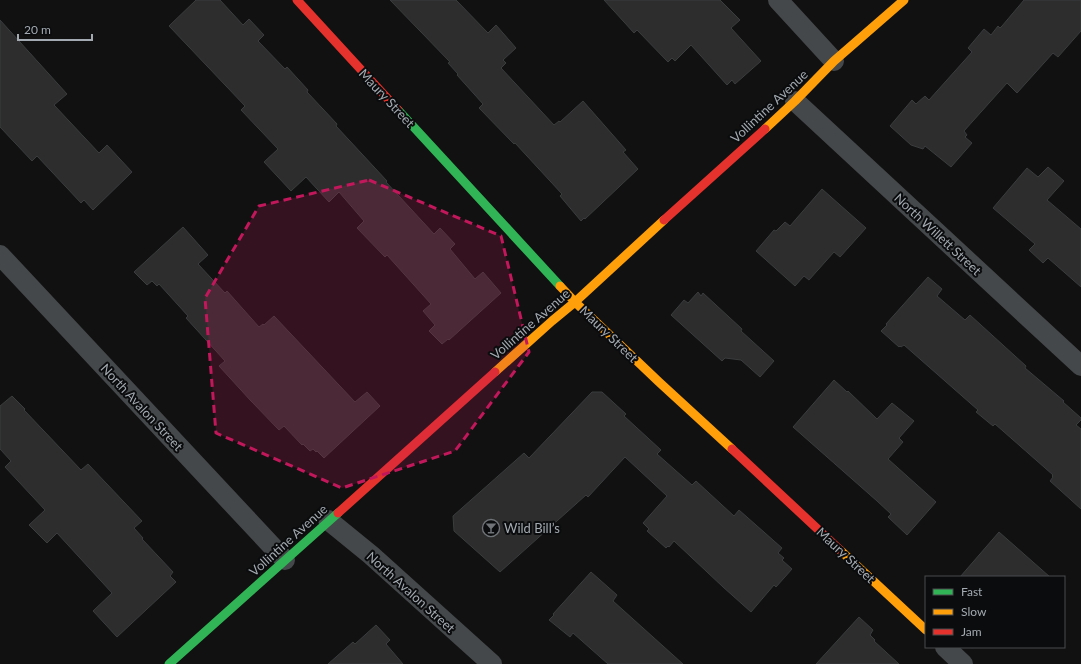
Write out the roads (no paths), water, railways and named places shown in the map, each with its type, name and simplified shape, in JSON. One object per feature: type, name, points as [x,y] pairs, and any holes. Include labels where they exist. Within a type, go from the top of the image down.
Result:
[{"type":"street","name":"Maury Street","points":[[297,0],[576,302],[659,382],[925,629]]},
{"type":"street","points":[[778,0],[834,61]]},
{"type":"street","name":"Vollintine Avenue","points":[[169,664],[328,520],[576,302],[794,101],[834,61],[904,0]]},
{"type":"street","name":"North Willett Street","points":[[794,101],[1081,366]]},
{"type":"street","name":"North Avalon Street","points":[[0,255],[285,560]]},
{"type":"street","name":"North Avalon Street","points":[[328,520],[371,555],[492,664]]},
{"type":"street","points":[[946,648],[963,664]]},
{"type":"place","name":"Wild Bill’s","points":[[491,528]]}]
